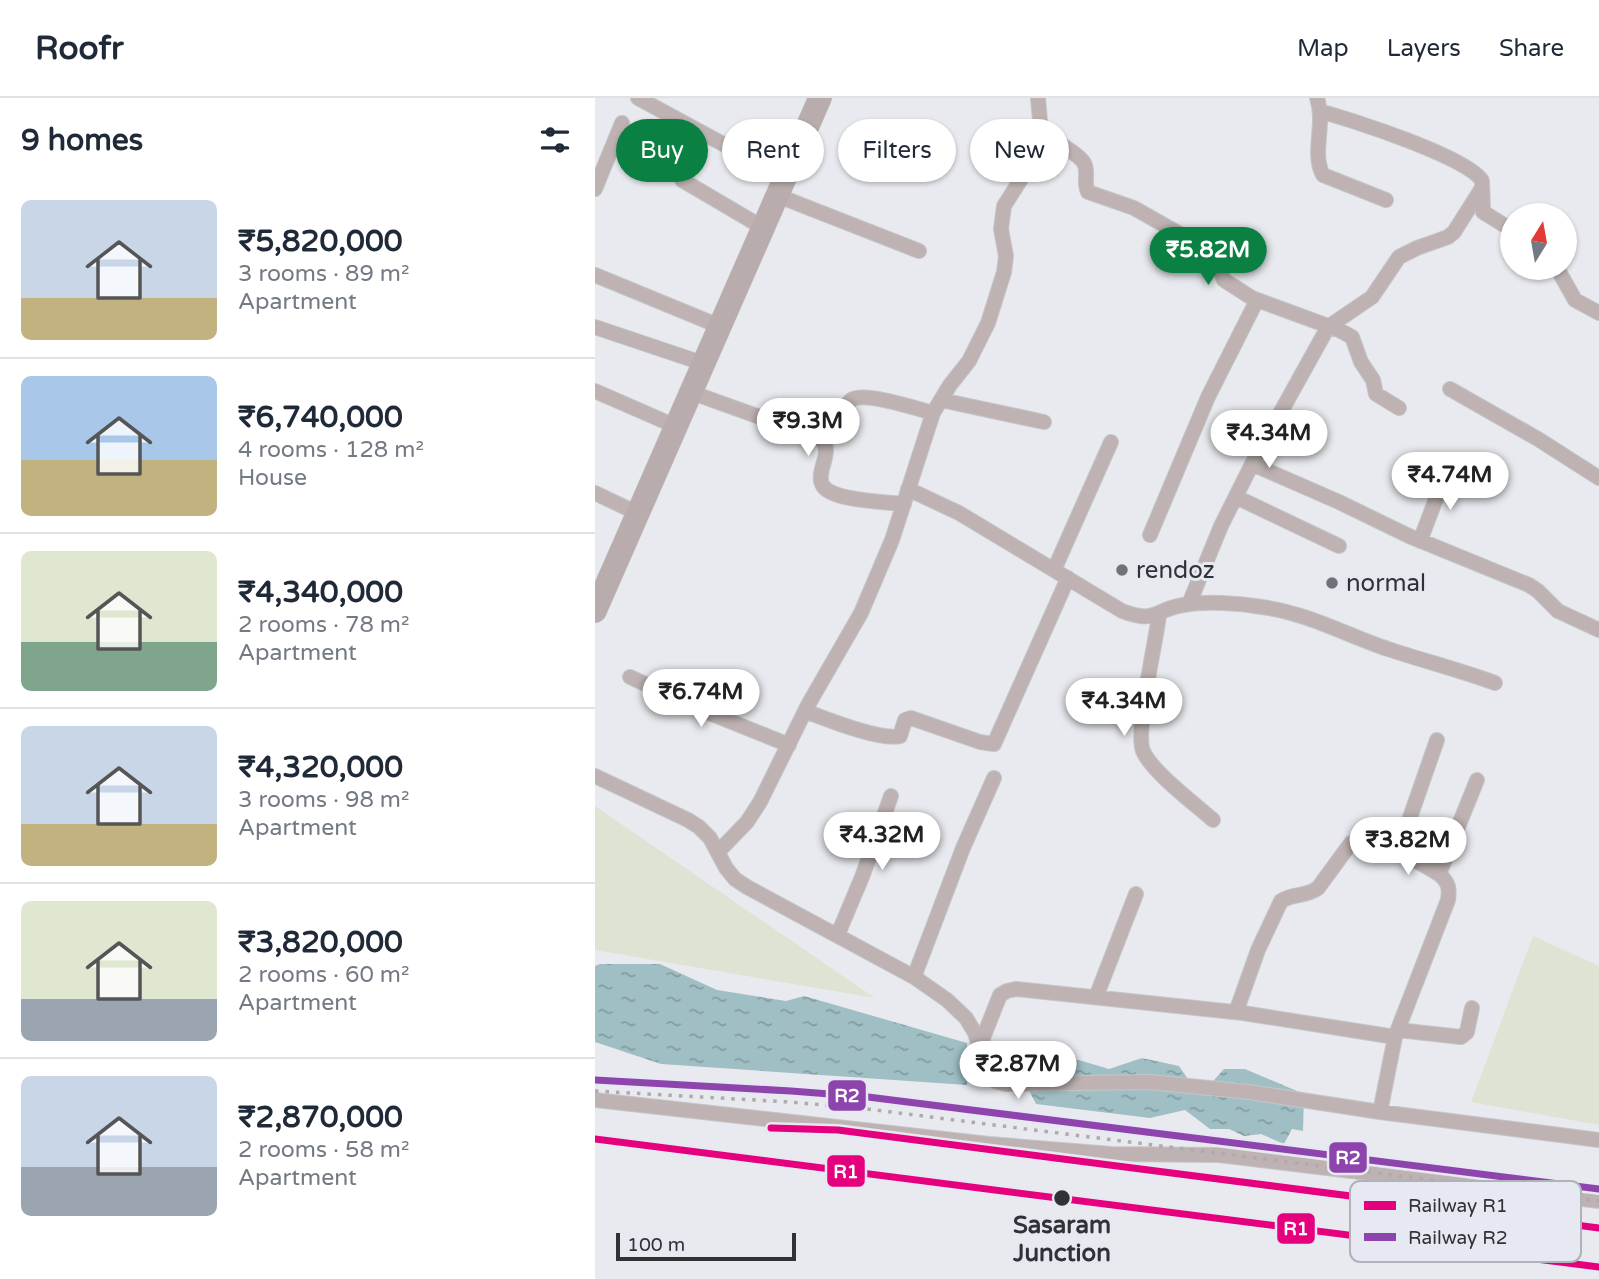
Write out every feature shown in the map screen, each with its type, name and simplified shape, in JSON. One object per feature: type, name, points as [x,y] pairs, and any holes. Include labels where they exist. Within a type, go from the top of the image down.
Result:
[{"type":"highway","points":[[595,611],[602,575],[637,513],[820,98]]},
{"type":"street","points":[[638,98],[780,186],[919,251]]},
{"type":"street","points":[[1038,98],[1040,119]]},
{"type":"street","points":[[1386,200],[1323,175],[1318,160],[1319,105],[1423,146],[1479,176],[1483,212],[1500,223]]},
{"type":"street","points":[[595,189],[616,138]]},
{"type":"street","points":[[1069,152],[1083,162],[1088,192],[1133,208],[1215,254],[1219,258],[1224,280],[1257,300],[1352,337],[1361,362],[1373,380],[1378,397],[1399,408]]},
{"type":"street","points":[[685,182],[762,227]]},
{"type":"street","points":[[718,852],[747,822],[765,794],[805,711],[870,595],[937,406],[969,361],[988,323],[1004,272],[1006,256],[1001,229],[1004,206],[1019,182]]},
{"type":"street","points":[[1189,604],[1209,550],[1235,497],[1328,327],[1372,298],[1399,257],[1454,232],[1482,188]]},
{"type":"street","points":[[595,275],[719,326]]},
{"type":"street","points":[[1564,280],[1575,300],[1599,313]]},
{"type":"street","points":[[1150,535],[1208,397],[1257,300]]},
{"type":"street","points":[[595,327],[702,363]]},
{"type":"street","points":[[1450,389],[1538,439],[1599,478]]},
{"type":"street","points":[[595,391],[675,426]]},
{"type":"street","points":[[690,392],[811,435],[825,443]]},
{"type":"street","points":[[904,504],[853,498],[827,489],[821,479],[827,451],[825,443],[852,400],[859,397],[1044,422]]},
{"type":"street","points":[[1054,570],[1111,442]]},
{"type":"street","points":[[1252,464],[1420,541],[1529,585],[1558,611],[1599,629]]},
{"type":"street","points":[[1420,541],[1447,470]]},
{"type":"street","points":[[908,489],[959,513],[1122,611],[1147,617],[1189,604],[1240,604],[1291,613],[1323,622],[1388,649],[1495,683]]},
{"type":"street","points":[[595,493],[637,513]]},
{"type":"street","points":[[1235,497],[1339,546]]},
{"type":"street","points":[[805,711],[857,730],[893,738],[899,736],[905,720],[911,718],[993,744],[1068,578]]},
{"type":"street","points":[[1159,615],[1141,741],[1151,762],[1213,820]]},
{"type":"street","points":[[630,677],[697,708],[789,745]]},
{"type":"street","points":[[1398,852],[1437,740]]},
{"type":"street","points":[[595,776],[688,820],[710,838],[735,879],[914,977],[947,1000],[966,1018],[975,1033],[986,1071],[995,1081],[1006,1084],[1150,1082],[1249,1092],[1599,1140]]},
{"type":"street","points":[[914,977],[963,848],[994,778]]},
{"type":"street","points":[[1439,874],[1477,780]]},
{"type":"street","points":[[838,934],[891,796]]},
{"type":"street","points":[[1236,1012],[1258,950],[1281,901],[1287,897],[1312,893],[1351,843],[1368,841],[1398,852],[1439,874],[1447,880],[1450,888],[1448,900],[1397,1034],[1380,1112]]},
{"type":"street","points":[[1095,997],[1136,894]]},
{"type":"street","points":[[979,1048],[996,1003],[1000,995],[1007,991],[1037,991],[1236,1012],[1397,1034],[1461,1037],[1467,1032],[1472,1008]]},
{"type":"street","points":[[595,1100],[989,1144],[1111,1154],[1219,1155],[1434,1181]]},
{"type":"street","points":[[1581,1199],[1599,1201]]},
{"type":"green space","points":[[595,806],[875,998],[595,950]]},
{"type":"green space","points":[[1533,936],[1599,966],[1599,1125],[1471,1102]]},
{"type":"water","points":[[660,964],[717,990],[786,1001],[804,996],[967,1043],[967,1085],[661,1064],[595,1042],[595,966]]},
{"type":"water","points":[[1025,1054],[1072,1058],[1109,1069],[1142,1058],[1179,1066],[1190,1082],[1206,1089],[1224,1069],[1245,1069],[1304,1094],[1303,1131],[1292,1129],[1284,1144],[1261,1134],[1244,1136],[1229,1129],[1210,1129],[1185,1110],[1150,1118],[1036,1104],[1024,1081]]},
{"type":"railway","points":[[595,1080],[868,1097],[1535,1181]]},
{"type":"railway","points":[[595,1091],[867,1109],[1440,1181]]},
{"type":"railway","points":[[771,1128],[838,1130],[1350,1196]]},
{"type":"railway","points":[[1581,1187],[1599,1189]]},
{"type":"railway","points":[[1581,1199],[1599,1201]]},
{"type":"railway","points":[[1581,1226],[1599,1228]]},
{"type":"rail line","name":"R2","points":[[595,1080],[868,1097],[1535,1181]]},
{"type":"rail line","name":"R1","points":[[771,1128],[838,1130],[1350,1196]]},
{"type":"rail line","name":"R1","points":[[595,1139],[1350,1235]]},
{"type":"rail line","name":"R2","points":[[1581,1187],[1599,1189]]},
{"type":"rail line","name":"R1","points":[[1581,1226],[1599,1228]]},
{"type":"rail line","name":"R1","points":[[1560,1262],[1599,1267]]},
{"type":"place","name":"rendoz","points":[[1122,570]]},
{"type":"place","name":"normal","points":[[1332,583]]},
{"type":"place","name":"Sasaram Junction","points":[[1062,1198]]}]
